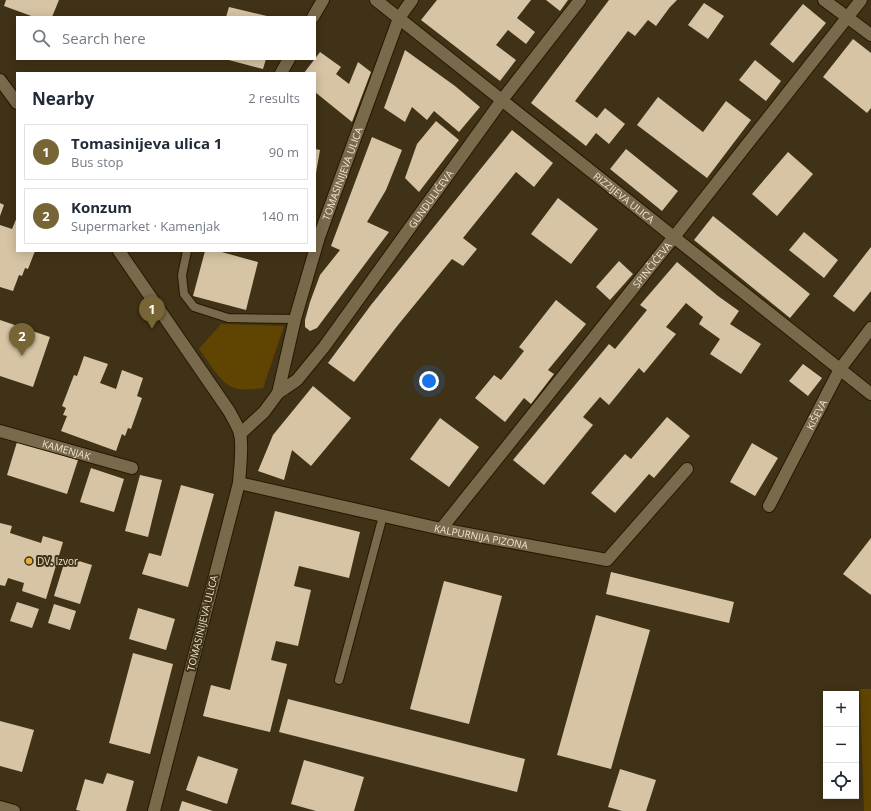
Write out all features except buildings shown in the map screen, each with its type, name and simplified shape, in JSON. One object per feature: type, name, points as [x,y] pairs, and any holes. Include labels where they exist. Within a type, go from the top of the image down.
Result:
[{"type":"street","points":[[314,16],[323,0]]},
{"type":"street","name":"RIZZIJEVA ULICA","points":[[376,0],[871,394]]},
{"type":"street","name":"TOMASINIJEVA ULICA","points":[[316,250],[399,18],[412,0]]},
{"type":"street","name":"GUNDULIĆEVA","points":[[278,393],[297,380],[324,347],[502,100],[580,0]]},
{"type":"street","points":[[824,0],[871,35]]},
{"type":"street","name":"SPINČIĆEVA","points":[[441,529],[861,0]]},
{"type":"street","points":[[282,72],[288,60]]},
{"type":"street","points":[[0,80],[16,102]]},
{"type":"street","name":"TOMASINIJEVA ULICA","points":[[120,252],[236,423],[240,434],[241,461],[239,483],[154,811]]},
{"type":"street","name":"TOMASINIJEVA ULICA","points":[[240,434],[264,412],[278,393],[295,319],[315,252]]},
{"type":"street","name":"KIŠEVA","points":[[769,506],[840,370],[871,328]]},
{"type":"street","name":"KAMENJAK","points":[[0,431],[132,468]]},
{"type":"street","name":"KALPURNIJA PIZONA","points":[[239,483],[441,529],[607,560],[687,469]]},
{"type":"street","points":[[0,807],[14,811]]},
{"type":"lane","points":[[187,252],[182,275],[184,294],[194,307],[228,318],[295,319]]},
{"type":"lane","points":[[339,680],[383,516]]},
{"type":"shaded area","points":[[221,324],[284,326],[263,388],[249,390],[230,386],[215,372],[199,349]]},
{"type":"shaded area","points":[[860,689],[871,689],[871,811],[864,811]]},
{"type":"place","name":"Tomasinijeva ulica 1","points":[[152,329]]},
{"type":"place","name":"Konzum","points":[[22,356]]},
{"type":"place","name":"DV. Izvor","points":[[29,561]]}]
